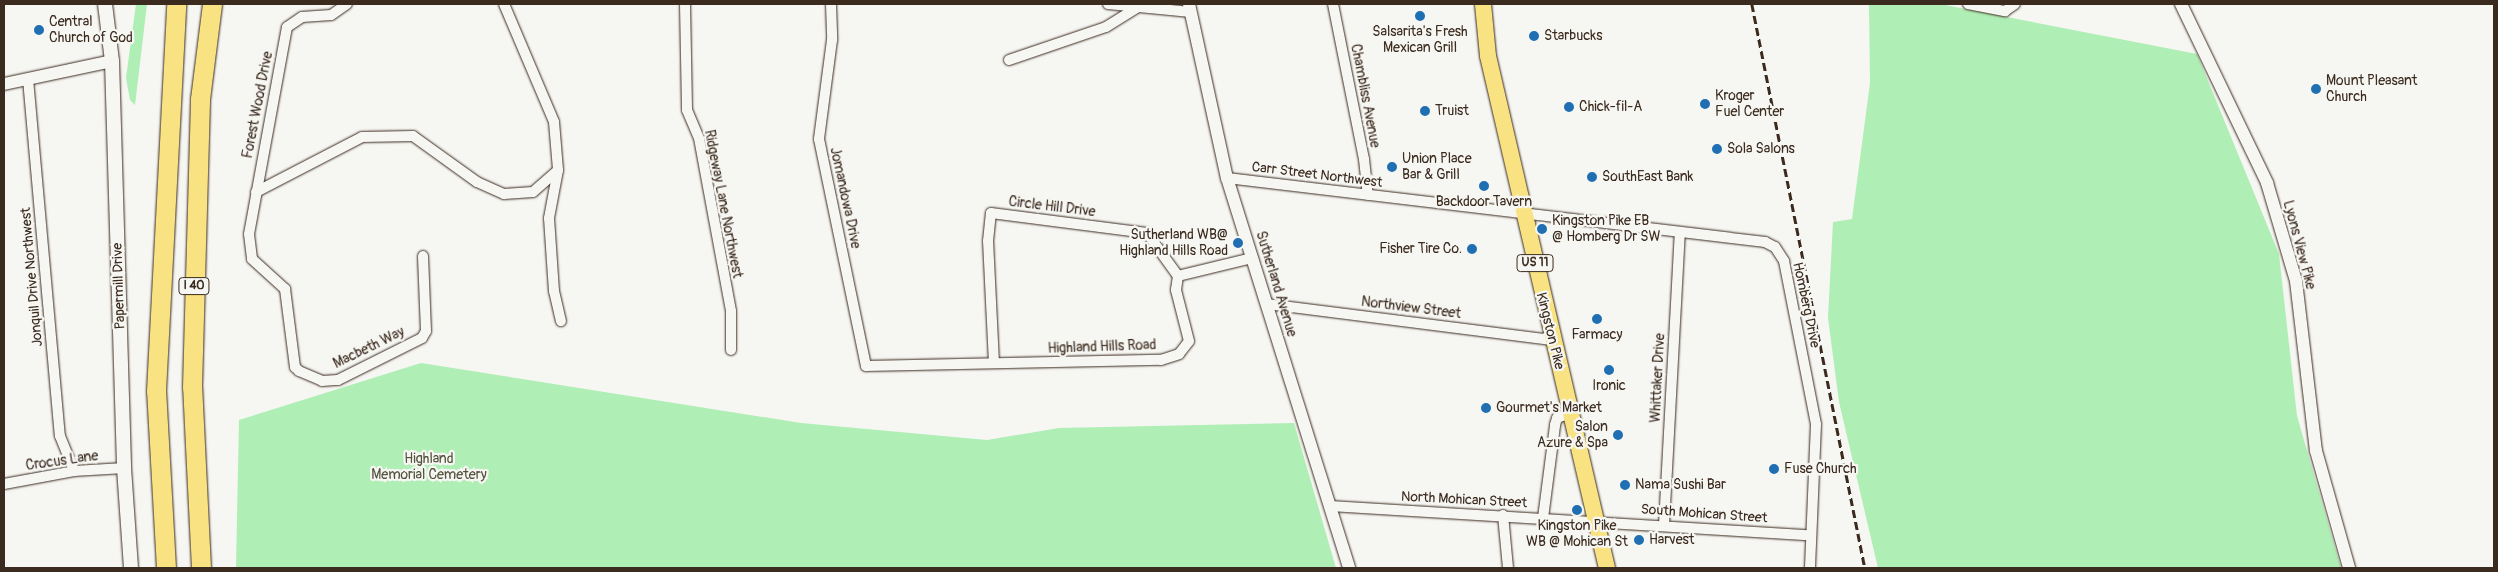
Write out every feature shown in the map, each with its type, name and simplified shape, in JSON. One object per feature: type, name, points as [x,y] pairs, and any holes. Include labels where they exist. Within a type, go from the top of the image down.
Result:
[{"type":"highway","name":"I 40","points":[[166,568],[156,390],[176,4]]},
{"type":"highway","name":"I 40","points":[[201,568],[192,387],[200,98],[212,4]]},
{"type":"main road","name":"Papermill Drive","points":[[105,4],[112,60],[124,468],[131,568]]},
{"type":"main road","name":"Kingston Pike","points":[[1483,4],[1488,56],[1522,213],[1608,568]]},
{"type":"street","name":"Forest Wood Drive","points":[[256,190],[287,27],[302,17],[331,15],[347,4]]},
{"type":"street","points":[[504,4],[554,122],[558,170],[549,218],[554,292],[560,321]]},
{"type":"street","name":"Ridgeway Lane Northwest","points":[[684,4],[687,110],[699,138],[731,311],[732,350]]},
{"type":"street","name":"Jomandowa Drive","points":[[831,4],[832,40],[819,139],[866,366]]},
{"type":"street","points":[[1108,4],[1136,8],[1190,8]]},
{"type":"street","name":"Chambliss Avenue","points":[[1333,4],[1364,159],[1368,195]]},
{"type":"street","points":[[1968,4],[2005,11],[2014,5]]},
{"type":"street","name":"Lyons View Pike","points":[[2181,4],[2267,183],[2296,281],[2316,451],[2349,568]]},
{"type":"street","points":[[1009,60],[1106,27],[1136,8]]},
{"type":"street","name":"Sutherland Avenue","points":[[1190,8],[1228,178],[1349,568]]},
{"type":"street","points":[[4,84],[112,60]]},
{"type":"street","name":"Jonquil Drive Northwest","points":[[28,79],[60,436],[74,470]]},
{"type":"street","points":[[256,190],[362,137],[413,136],[477,182],[504,194],[533,192],[558,170]]},
{"type":"street","name":"Carr Street Northwest","points":[[1228,178],[1522,213]]},
{"type":"street","name":"Macbeth Way","points":[[256,190],[249,234],[252,259],[285,289],[296,367],[308,378],[322,381],[338,380],[422,338],[426,331],[423,256]]},
{"type":"street","name":"Circle Hill Drive","points":[[994,364],[988,241],[991,213],[1146,232],[1178,276]]},
{"type":"street","name":"Homberg Drive","points":[[1522,213],[1765,242],[1775,247],[1784,261],[1816,424],[1810,568]]},
{"type":"street","name":"Whittaker Drive","points":[[1664,525],[1680,233]]},
{"type":"street","points":[[1178,276],[1252,258]]},
{"type":"street","name":"Highland Hills Road","points":[[866,366],[1106,363],[1161,360],[1179,354],[1189,341],[1176,290],[1178,276]]},
{"type":"street","name":"Northview Street","points":[[1267,304],[1553,340]]},
{"type":"street","points":[[1543,518],[1554,425],[1558,418],[1570,413]]},
{"type":"street","name":"Crocus Lane","points":[[4,484],[74,470],[124,468]]},
{"type":"street","name":"North Mohican Street","points":[[1330,506],[1503,514],[1596,521]]},
{"type":"street","points":[[1503,514],[1508,568]]},
{"type":"street","name":"South Mohican Street","points":[[1596,521],[1811,535]]},
{"type":"green space","points":[[136,4],[147,4],[135,105],[130,100],[126,78]]},
{"type":"green space","points":[[1869,4],[1940,4],[2197,54],[2279,254],[2297,416],[2341,568],[1878,568],[1839,402],[1828,318],[1833,222],[1852,219],[1870,83]]},
{"type":"green space","name":"Highland Memorial Cemetery","points":[[421,363],[801,423],[987,440],[1059,428],[1294,423],[1336,568],[236,568],[239,420]]},
{"type":"railway","points":[[1752,4],[1865,568]]},
{"type":"place","name":"Salsarita's Fresh Mexican Grill","points":[[1420,16]]},
{"type":"place","name":"Central Church of God","points":[[39,30]]},
{"type":"place","name":"Starbucks","points":[[1534,36]]},
{"type":"place","name":"Mount Pleasant Church","points":[[2316,89]]},
{"type":"place","name":"Kroger Fuel Center","points":[[1705,104]]},
{"type":"place","name":"Chick-fil-A","points":[[1569,107]]},
{"type":"place","name":"Truist","points":[[1425,111]]},
{"type":"place","name":"Sola Salons","points":[[1717,149]]},
{"type":"place","name":"Union Place Bar & Grill","points":[[1392,167]]},
{"type":"place","name":"SouthEast Bank","points":[[1592,177]]},
{"type":"place","name":"Backdoor Tavern","points":[[1484,186]]},
{"type":"place","name":"Kingston Pike EB @ Homberg Dr SW","points":[[1542,229]]},
{"type":"place","name":"Sutherland WB@ Highland Hills Road","points":[[1238,243]]},
{"type":"place","name":"Fisher Tire Co.","points":[[1472,249]]},
{"type":"place","name":"Farmacy","points":[[1597,319]]},
{"type":"place","name":"Ironic","points":[[1609,370]]},
{"type":"place","name":"Gourmet's Market","points":[[1486,408]]},
{"type":"place","name":"Salon Azure & Spa","points":[[1618,435]]},
{"type":"place","name":"Fuse Church","points":[[1774,469]]},
{"type":"place","name":"Nama Sushi Bar","points":[[1625,485]]},
{"type":"place","name":"Kingston Pike WB @ Mohican St","points":[[1577,510]]},
{"type":"place","name":"Harvest","points":[[1639,540]]}]
